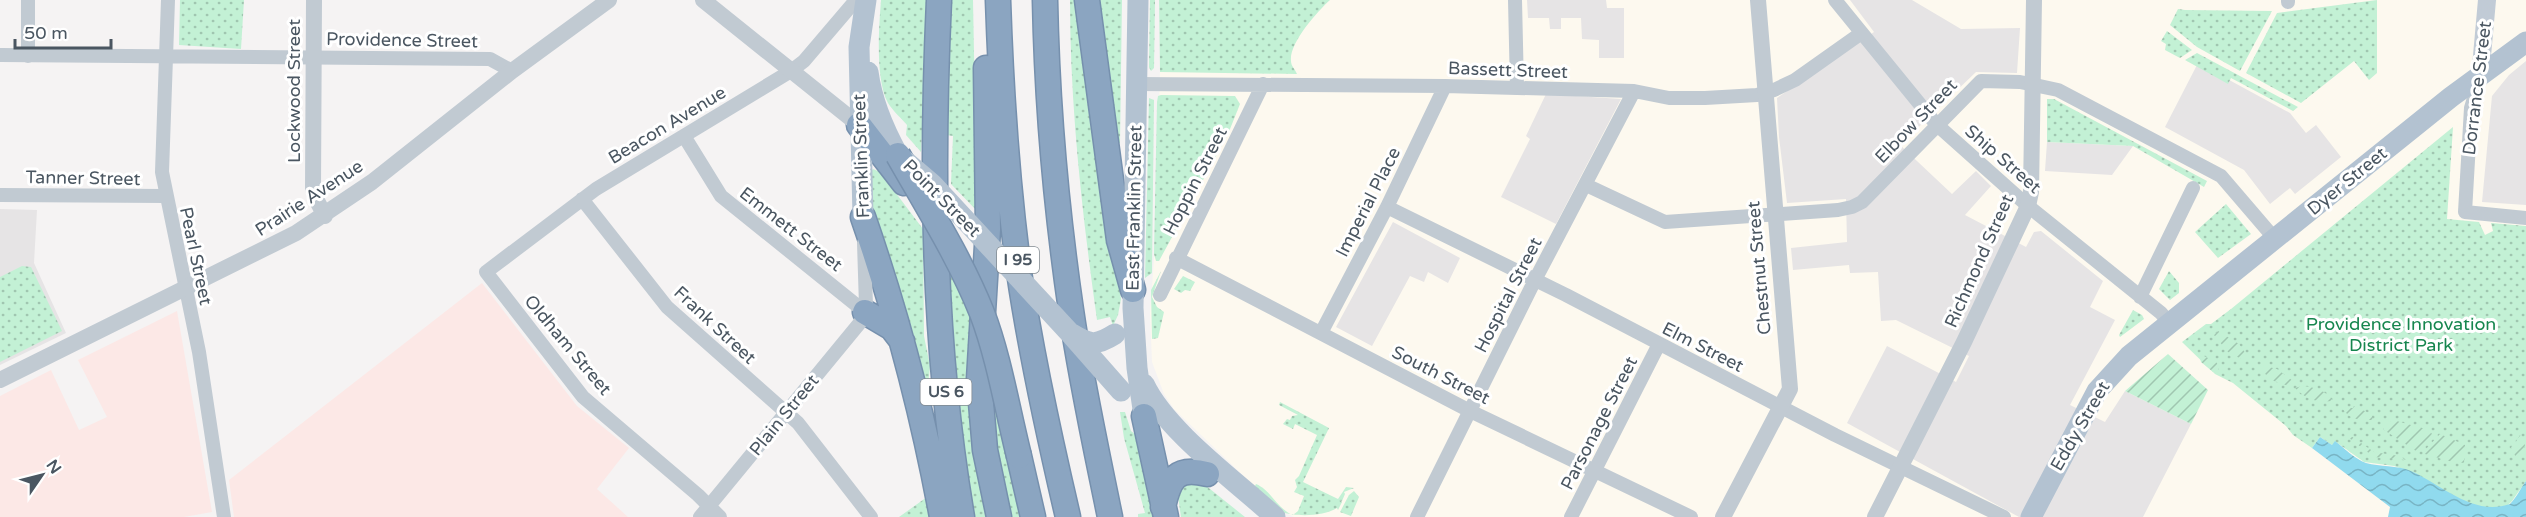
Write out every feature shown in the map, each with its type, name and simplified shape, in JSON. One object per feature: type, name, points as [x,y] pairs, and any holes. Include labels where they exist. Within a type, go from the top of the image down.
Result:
[{"type":"highway","name":"US 6","points":[[939,0],[935,137],[937,266],[947,406],[962,517]]},
{"type":"highway","points":[[990,0],[986,89],[988,229],[979,379],[985,450],[999,517]]},
{"type":"highway","name":"I 95","points":[[998,0],[1005,135],[1017,251],[1040,391],[1068,517]]},
{"type":"highway","name":"I 95","points":[[1045,0],[1049,117],[1059,223],[1087,407],[1110,517]]},
{"type":"highway","points":[[1087,0],[1119,240],[1133,299]]},
{"type":"highway","points":[[860,125],[939,228]]},
{"type":"highway","points":[[898,154],[967,279],[985,321],[1033,517]]},
{"type":"highway","points":[[863,216],[904,346],[924,424],[942,517]]},
{"type":"highway","points":[[865,312],[892,328],[904,346]]},
{"type":"highway","points":[[1144,416],[1164,512]]},
{"type":"highway","points":[[1164,512],[1167,489],[1182,472],[1193,470],[1207,474]]},
{"type":"main road","name":"Franklin Street","points":[[863,216],[859,47],[866,0]]},
{"type":"main road","name":"East Franklin Street","points":[[1138,0],[1133,299],[1137,368],[1144,416]]},
{"type":"main road","name":"Dorrance Street","points":[[2480,78],[2487,0]]},
{"type":"main road","points":[[863,29],[870,90],[882,126],[898,154]]},
{"type":"main road","name":"Dyer Street","points":[[2170,324],[2456,93],[2480,78],[2526,42]]},
{"type":"main road","name":"Point Street","points":[[860,125],[932,184],[1070,332],[1144,416],[1207,474],[1263,517]]},
{"type":"main road","points":[[1070,332],[1087,343],[1098,343],[1115,334],[1123,326],[1133,299]]},
{"type":"main road","name":"Eddy Street","points":[[2031,517],[2097,391],[2129,356],[2170,324]]},
{"type":"main road","points":[[1137,368],[1156,406],[1180,433],[1275,517]]},
{"type":"street","points":[[28,0],[28,56]]},
{"type":"street","name":"Pearl Street","points":[[168,0],[162,172],[184,290],[199,352],[224,517]]},
{"type":"street","name":"Lockwood Street","points":[[314,0],[313,188],[325,216]]},
{"type":"street","name":"Prairie Avenue","points":[[0,380],[265,251],[325,216],[372,182],[512,71],[609,0]]},
{"type":"street","name":"Point Street","points":[[703,0],[860,125]]},
{"type":"street","name":"Beacon Avenue","points":[[486,272],[582,199],[791,71],[804,61],[856,0]]},
{"type":"street","points":[[1515,0],[1516,88]]},
{"type":"street","name":"Chestnut Street","points":[[1723,517],[1790,389],[1758,0]]},
{"type":"street","name":"Ship Street","points":[[1835,0],[1860,34],[1936,124],[2028,206],[2161,313],[2170,324]]},
{"type":"street","name":"Richmond Street","points":[[1875,517],[1964,342],[2028,206],[2031,192],[2034,0]]},
{"type":"street","name":"Bassett Street","points":[[1136,84],[1445,86],[1634,91],[1669,98],[1765,94],[1795,80],[1860,34]]},
{"type":"street","name":"Providence Street","points":[[0,55],[490,59],[512,71]]},
{"type":"street","name":"Dorrance Street","points":[[2480,78],[2471,108],[2465,212],[2526,218]]},
{"type":"street","name":"Elbow Street","points":[[1586,185],[1665,222],[1838,210],[1863,202],[1936,124],[1981,81],[2020,82],[2058,90],[2221,176],[2275,239]]},
{"type":"street","name":"Hoppin Street","points":[[1160,295],[1176,258],[1263,84]]},
{"type":"street","name":"Imperial Place","points":[[1321,333],[1387,207],[1445,86]]},
{"type":"street","name":"Hospital Street","points":[[1417,517],[1535,280],[1634,91]]},
{"type":"street","name":"Emmett Street","points":[[684,136],[721,196],[865,312]]},
{"type":"street","points":[[2140,297],[2193,188]]},
{"type":"street","name":"Tanner Street","points":[[0,195],[165,196]]},
{"type":"street","name":"Frank Street","points":[[582,199],[667,307],[798,423],[871,517]]},
{"type":"street","name":"Elm Street","points":[[1387,207],[1535,280],[1835,435],[2004,517]]},
{"type":"street","name":"Franklin Street","points":[[863,216],[865,312]]},
{"type":"street","name":"South Street","points":[[1176,258],[1470,411],[1691,517]]},
{"type":"street","name":"Oldham Street","points":[[486,272],[583,397],[704,512],[720,517]]},
{"type":"street","name":"Plain Street","points":[[704,512],[854,331],[865,312]]},
{"type":"street","name":"Parsonage Street","points":[[1571,517],[1659,344]]},
{"type":"shaded area","points":[[1162,0],[2526,0],[2526,517],[1294,517],[1278,509],[1174,409],[1164,394],[1152,362],[1150,313],[1155,247]]},
{"type":"shaded area","points":[[1527,0],[1606,0],[1607,8],[1624,8],[1624,58],[1599,58],[1599,40],[1582,39],[1581,18],[1561,18],[1561,29],[1550,29],[1549,18],[1528,18]]},
{"type":"shaded area","points":[[1850,0],[1912,0],[1961,29],[2020,28],[2017,73],[1976,72],[1900,145],[1952,194],[1976,171],[1991,186],[1965,215],[2026,247],[2034,232],[2041,231],[2103,281],[2090,307],[2115,320],[2070,405],[2105,422],[2125,391],[2191,424],[2143,517],[2019,517],[1847,423],[1887,346],[1956,382],[1969,356],[1896,320],[1881,321],[1878,272],[1850,273],[1849,265],[1793,270],[1791,248],[1847,242],[1846,199],[1787,203],[1777,98],[1874,32]]},
{"type":"shaded area","points":[[2526,61],[2526,205],[2482,202],[2492,96],[2509,75]]},
{"type":"shaded area","points":[[2198,63],[2290,113],[2306,133],[2316,125],[2341,157],[2295,194],[2290,188],[2270,204],[2244,170],[2165,127]]},
{"type":"shaded area","points":[[1546,94],[1621,99],[1556,224],[1501,197],[1530,139],[1526,136]]},
{"type":"shaded area","points":[[2047,142],[2133,146],[2112,175],[2045,171]]},
{"type":"shaded area","points":[[0,209],[37,210],[34,263],[66,333],[0,365]]},
{"type":"shaded area","points":[[1393,222],[1460,258],[1448,283],[1428,272],[1424,282],[1410,276],[1372,346],[1336,327]]},
{"type":"shaded area","points":[[482,283],[577,406],[629,448],[597,489],[628,517],[234,517],[229,480]]},
{"type":"shaded area","points":[[177,311],[212,512],[184,517],[0,517],[0,396],[51,370],[79,430],[107,417],[78,360]]},
{"type":"green space","points":[[180,0],[244,0],[241,49],[179,45]]},
{"type":"green space","points":[[881,0],[929,0],[921,152],[906,135],[907,125],[890,106],[884,93],[879,53]]},
{"type":"green space","points":[[949,0],[973,0],[977,211],[951,184],[953,136],[946,135]]},
{"type":"green space","points":[[1070,0],[1081,0],[1121,299],[1113,326],[1110,317],[1097,320],[1075,120]]},
{"type":"green space","points":[[1096,0],[1122,0],[1120,143],[1117,143]]},
{"type":"green space","points":[[1150,0],[1155,0],[1154,68],[1151,71],[1149,67]]},
{"type":"green space","points":[[1159,0],[1330,0],[1311,20],[1294,46],[1291,61],[1297,74],[1160,72]]},
{"type":"green space","points":[[2377,0],[2377,73],[2369,80],[2354,61],[2301,103],[2246,73],[2277,13]]},
{"type":"green space","points":[[2178,9],[2272,11],[2240,71],[2197,47],[2170,25]]},
{"type":"green space","points":[[2167,31],[2192,50],[2180,58],[2165,50],[2166,44],[2161,41]]},
{"type":"green space","points":[[2197,53],[2298,107],[2293,111],[2231,78],[2228,84],[2185,60]]},
{"type":"green space","points":[[1158,96],[1235,96],[1240,104],[1228,134],[1159,261],[1156,261],[1154,254],[1157,102]]},
{"type":"green space","points":[[1149,98],[1154,100],[1152,273],[1145,278]]},
{"type":"green space","points":[[2047,99],[2054,99],[2207,181],[2204,187],[2133,146],[2047,142]]},
{"type":"green space","name":"Providence Innovation District Park","points":[[2453,127],[2447,219],[2479,222],[2485,235],[2493,231],[2491,223],[2526,226],[2526,481],[2504,509],[2493,514],[2478,515],[2462,509],[2415,473],[2394,466],[2364,462],[2336,442],[2332,445],[2320,437],[2312,448],[2293,435],[2286,426],[2233,383],[2215,374],[2182,342],[2231,309]]},
{"type":"green space","points":[[873,169],[880,172],[923,229],[924,336],[930,366],[928,386],[924,392],[872,212],[867,177]]},
{"type":"green space","points":[[2226,204],[2251,234],[2218,258],[2195,232]]},
{"type":"green space","points":[[948,263],[971,308],[970,369],[990,517],[973,517],[956,391]]},
{"type":"green space","points":[[22,266],[31,267],[62,331],[0,362],[0,277]]},
{"type":"green space","points":[[1161,271],[1152,297],[1157,307],[1164,312],[1158,338],[1152,339],[1151,290]]},
{"type":"green space","points":[[2169,271],[2179,283],[2179,293],[2170,300],[2159,289]]},
{"type":"green space","points":[[1183,276],[1195,282],[1190,291],[1185,290],[1181,293],[1174,289]]},
{"type":"green space","points":[[2133,310],[2142,315],[2144,319],[2120,337],[2119,335]]},
{"type":"green space","points":[[2218,331],[2239,344],[2246,354],[2245,361],[2228,352],[2214,335]]},
{"type":"green space","points":[[2168,354],[2208,390],[2191,424],[2125,391]]},
{"type":"green space","points":[[2202,355],[2216,362],[2219,366],[2218,371],[2213,372],[2201,362]]},
{"type":"green space","points":[[2265,366],[2277,369],[2293,381],[2289,386],[2274,381],[2259,369]]},
{"type":"green space","points":[[986,375],[1021,502],[1025,517],[1006,517]]},
{"type":"green space","points":[[2302,386],[2320,390],[2333,401],[2317,401],[2309,398],[2295,388]]},
{"type":"green space","points":[[1280,402],[1329,428],[1303,482],[1338,499],[1346,487],[1354,488],[1344,492],[1338,510],[1337,508],[1308,515],[1294,514],[1298,511],[1304,496],[1294,492],[1297,487],[1295,480],[1299,476],[1317,435],[1295,424],[1293,429],[1283,424],[1292,416],[1298,415],[1279,405]]},
{"type":"green space","points":[[2354,406],[2371,414],[2373,420],[2353,418],[2342,408],[2353,408]]},
{"type":"green space","points":[[1120,412],[1125,412],[1131,431],[1136,435],[1153,517],[1138,517],[1138,514],[1145,513],[1124,438]]},
{"type":"green space","points":[[2393,420],[2429,430],[2432,434],[2416,451],[2384,430],[2384,425]]},
{"type":"green space","points":[[2344,434],[2348,434],[2374,452],[2399,456],[2406,460],[2374,457]]},
{"type":"green space","points":[[2440,434],[2465,445],[2464,463],[2425,454],[2425,450]]},
{"type":"green space","points":[[2520,435],[2525,445],[2519,464],[2511,447]]},
{"type":"green space","points":[[1193,482],[1205,485],[1245,517],[1181,517],[1177,489]]},
{"type":"green space","points":[[1256,484],[1287,512],[1292,514],[1275,509],[1255,486]]},
{"type":"green space","points":[[1354,491],[1359,497],[1351,516],[1340,512],[1349,495]]},
{"type":"green space","points":[[927,497],[932,517],[899,517]]},
{"type":"water","points":[[2320,437],[2332,445],[2335,441],[2366,463],[2411,471],[2470,503],[2483,506],[2496,507],[2510,504],[2526,481],[2526,517],[2388,517],[2390,507],[2312,448]]}]
